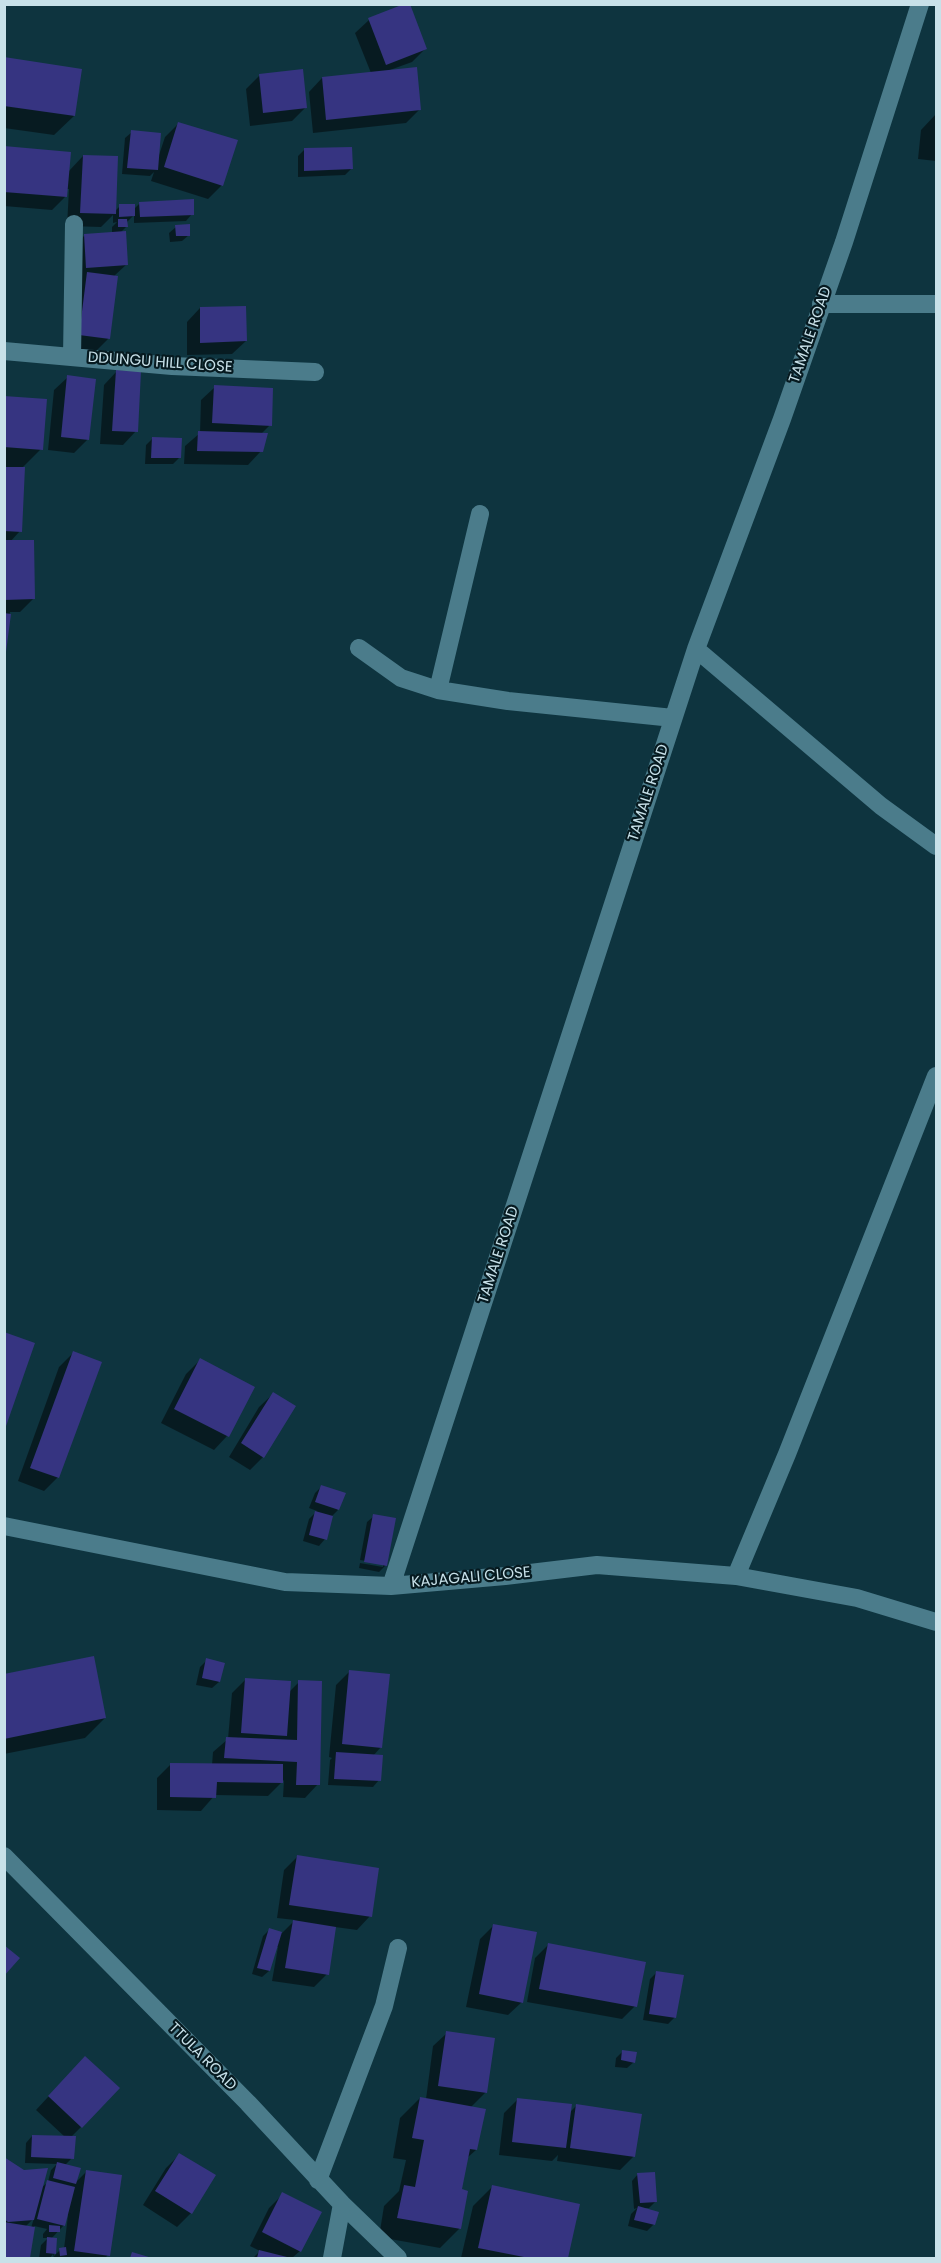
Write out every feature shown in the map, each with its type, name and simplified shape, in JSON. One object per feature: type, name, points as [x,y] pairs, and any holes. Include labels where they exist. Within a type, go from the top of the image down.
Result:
[{"type":"street","name":"TAMALE ROAD","points":[[391,1586],[696,649],[782,419],[844,242],[920,4]]},
{"type":"street","points":[[72,357],[74,224]]},
{"type":"street","points":[[821,304],[936,304]]},
{"type":"street","name":"DDUNGU HILL CLOSE","points":[[4,351],[172,366],[315,372]]},
{"type":"street","points":[[438,690],[480,514]]},
{"type":"street","points":[[359,648],[401,678],[438,690],[508,701],[673,718]]},
{"type":"street","points":[[696,649],[881,806],[936,846]]},
{"type":"street","points":[[736,1575],[791,1443],[936,1076]]},
{"type":"street","name":"KAJAGALI CLOSE","points":[[4,1526],[285,1582],[391,1586],[597,1565],[736,1575],[856,1599],[936,1622]]},
{"type":"street","name":"TTULA ROAD","points":[[4,1856],[248,2103],[318,2180],[398,2259]]},
{"type":"street","points":[[318,2180],[384,2006],[398,1947]]},
{"type":"street","points":[[332,2259],[342,2204]]},
{"type":"building","points":[[404,4],[410,4],[427,49],[386,65],[368,18]]},
{"type":"building","points":[[4,57],[82,69],[75,116],[4,106]]},
{"type":"building","points":[[417,67],[421,110],[326,120],[322,77]]},
{"type":"building","points":[[303,69],[307,108],[263,113],[259,74]]},
{"type":"building","points":[[178,122],[238,140],[223,186],[164,167]]},
{"type":"building","points":[[131,130],[161,133],[158,170],[127,168]]},
{"type":"building","points":[[4,146],[71,152],[67,197],[4,192]]},
{"type":"building","points":[[352,147],[353,169],[304,171],[304,148]]},
{"type":"building","points":[[83,155],[118,156],[116,214],[80,213]]},
{"type":"building","points":[[194,199],[194,215],[140,217],[139,202]]},
{"type":"building","points":[[119,204],[135,204],[135,216],[119,217]]},
{"type":"building","points":[[118,219],[127,219],[128,227],[118,227]]},
{"type":"building","points":[[190,224],[190,236],[176,236],[175,225]]},
{"type":"building","points":[[126,231],[128,265],[86,268],[84,234]]},
{"type":"building","points":[[87,272],[118,276],[110,339],[79,335]]},
{"type":"building","points":[[246,306],[247,341],[200,343],[200,307]]},
{"type":"building","points":[[116,370],[141,371],[138,432],[112,431]]},
{"type":"building","points":[[67,375],[96,379],[89,440],[61,437]]},
{"type":"building","points":[[214,385],[273,388],[272,426],[212,423]]},
{"type":"building","points":[[4,396],[47,399],[43,450],[4,447]]},
{"type":"building","points":[[198,431],[268,433],[263,452],[197,451]]},
{"type":"building","points":[[152,437],[182,438],[181,458],[151,458]]},
{"type":"building","points":[[4,467],[25,467],[22,532],[4,531]]},
{"type":"building","points":[[4,540],[34,540],[35,599],[4,600]]},
{"type":"building","points":[[4,613],[11,614],[6,652],[4,652]]},
{"type":"building","points":[[4,1332],[35,1343],[5,1429],[4,1429]]},
{"type":"building","points":[[73,1351],[102,1362],[59,1478],[30,1468]]},
{"type":"building","points":[[200,1358],[255,1387],[229,1437],[174,1409]]},
{"type":"building","points":[[273,1392],[296,1406],[264,1458],[241,1443]]},
{"type":"building","points":[[321,1485],[346,1493],[339,1510],[315,1502]]},
{"type":"building","points":[[315,1511],[333,1516],[327,1540],[309,1535]]},
{"type":"building","points":[[373,1514],[396,1518],[387,1566],[364,1562]]},
{"type":"building","points":[[94,1656],[106,1718],[4,1739],[4,1674]]},
{"type":"building","points":[[206,1658],[225,1663],[220,1682],[202,1678]]},
{"type":"building","points":[[349,1670],[390,1674],[382,1748],[342,1744]]},
{"type":"building","points":[[245,1678],[291,1681],[287,1736],[241,1733]]},
{"type":"building","points":[[298,1680],[322,1681],[320,1785],[296,1785],[297,1762],[224,1758],[226,1737],[297,1740]]},
{"type":"building","points":[[336,1752],[383,1755],[381,1781],[334,1779]]},
{"type":"building","points":[[170,1763],[283,1764],[283,1783],[217,1782],[216,1798],[170,1797]]},
{"type":"building","points":[[297,1855],[379,1868],[372,1917],[289,1905]]},
{"type":"building","points":[[293,1920],[336,1927],[329,1975],[285,1968]]},
{"type":"building","points":[[493,1924],[537,1932],[523,2003],[479,1994]]},
{"type":"building","points":[[269,1928],[282,1932],[270,1971],[257,1968]]},
{"type":"building","points":[[548,1943],[646,1962],[637,2007],[539,1989]]},
{"type":"building","points":[[4,1945],[20,1958],[4,1976]]},
{"type":"building","points":[[656,1971],[684,1975],[676,2018],[649,2014]]},
{"type":"building","points":[[446,2031],[495,2038],[487,2093],[438,2086]]},
{"type":"building","points":[[622,2050],[637,2052],[635,2063],[621,2060]]},
{"type":"building","points":[[85,2056],[120,2088],[82,2128],[48,2096]]},
{"type":"building","points":[[420,2097],[486,2109],[477,2150],[470,2149],[462,2189],[468,2191],[461,2229],[397,2218],[404,2185],[415,2187],[424,2140],[412,2138]]},
{"type":"building","points":[[517,2098],[572,2104],[566,2148],[512,2142]]},
{"type":"building","points":[[576,2104],[642,2114],[635,2157],[570,2148]]},
{"type":"building","points":[[32,2135],[76,2136],[74,2159],[31,2157]]},
{"type":"building","points":[[179,2153],[216,2175],[192,2214],[155,2191]]},
{"type":"building","points":[[4,2157],[24,2170],[48,2168],[34,2220],[8,2222],[4,2219]]},
{"type":"building","points":[[57,2162],[81,2168],[76,2184],[53,2178]]},
{"type":"building","points":[[86,2170],[122,2175],[110,2256],[74,2251]]},
{"type":"building","points":[[655,2172],[657,2202],[640,2203],[637,2173]]},
{"type":"building","points":[[47,2180],[75,2187],[65,2226],[37,2219]]},
{"type":"building","points":[[492,2185],[580,2204],[568,2258],[529,2258],[478,2248]]},
{"type":"building","points":[[282,2192],[322,2212],[301,2252],[262,2232]]},
{"type":"building","points":[[638,2206],[659,2212],[655,2225],[634,2220]]},
{"type":"building","points":[[4,2222],[35,2227],[30,2258],[4,2258]]},
{"type":"building","points":[[49,2225],[60,2226],[60,2232],[49,2232]]},
{"type":"building","points":[[47,2237],[57,2238],[56,2254],[46,2253]]},
{"type":"building","points":[[66,2247],[67,2255],[60,2256],[59,2248]]},
{"type":"building","points":[[259,2250],[291,2258],[257,2258]]},
{"type":"building","points":[[132,2252],[152,2258],[130,2258]]}]
